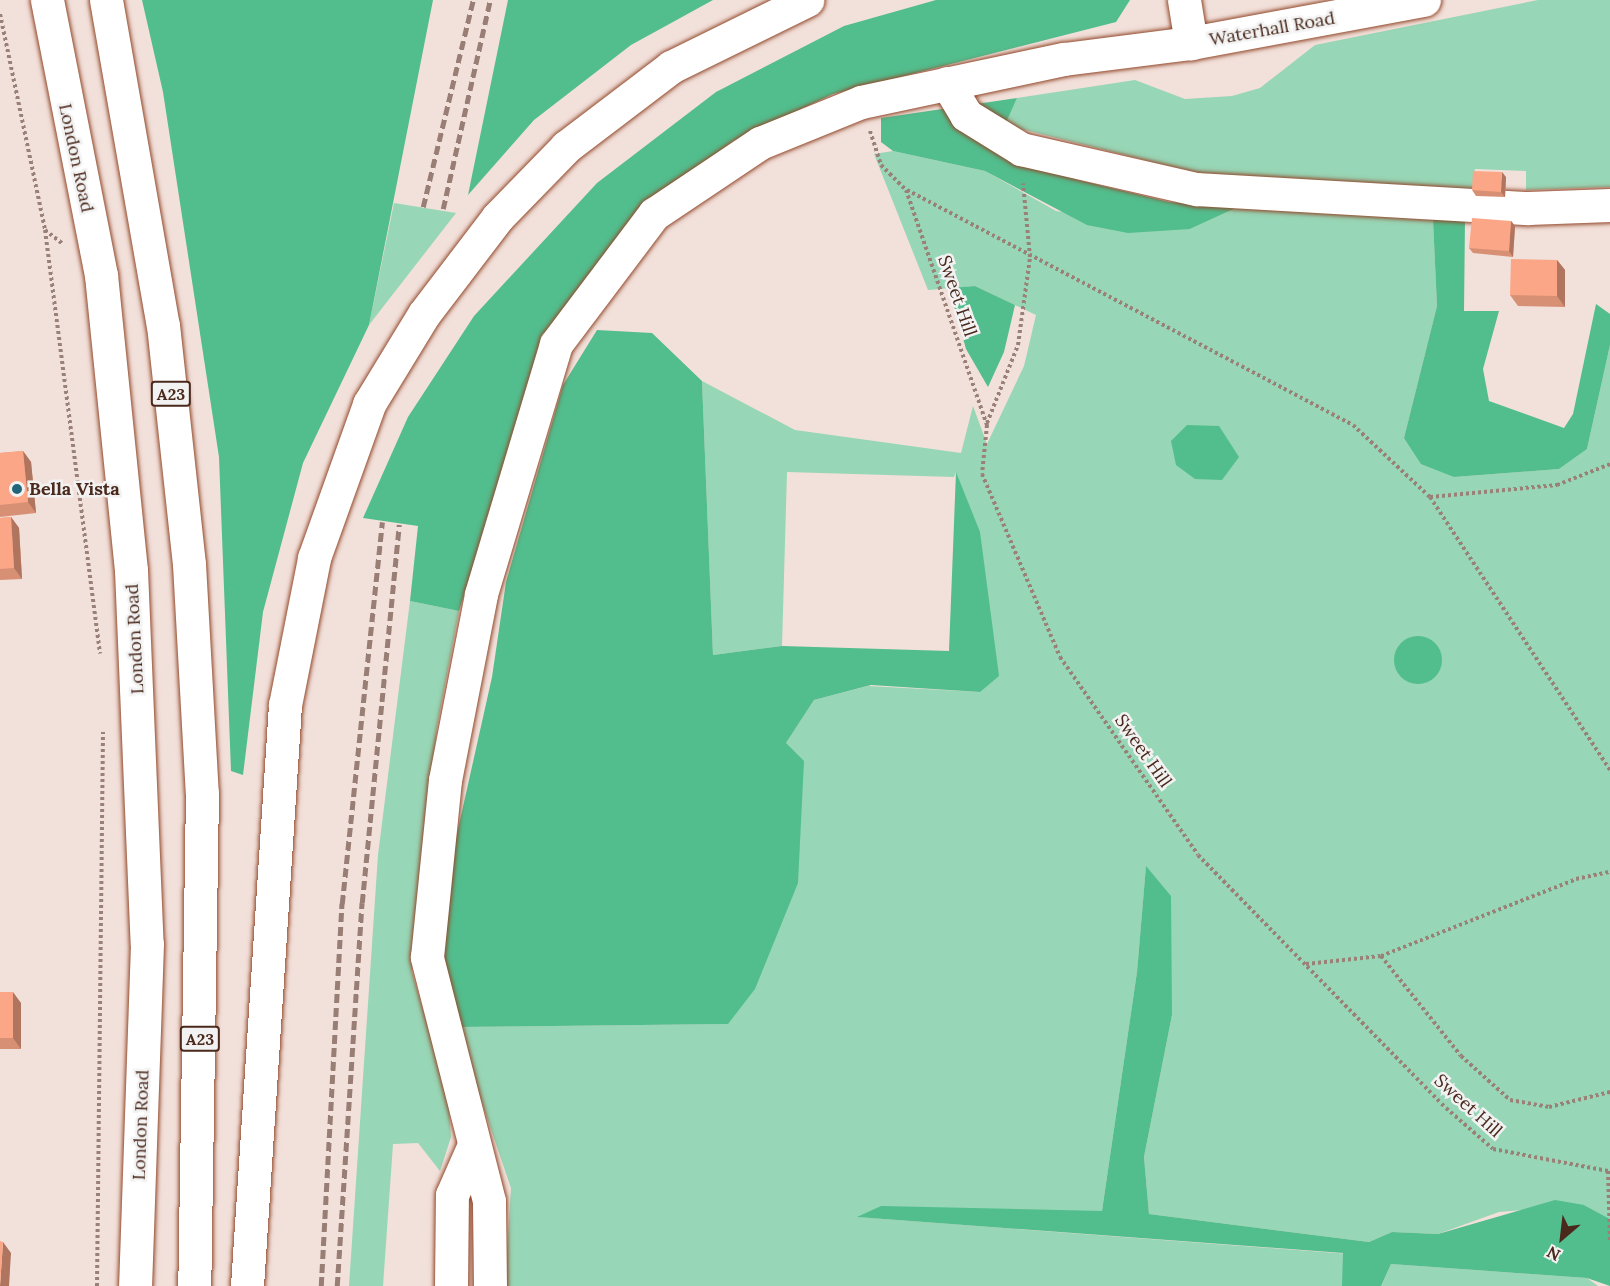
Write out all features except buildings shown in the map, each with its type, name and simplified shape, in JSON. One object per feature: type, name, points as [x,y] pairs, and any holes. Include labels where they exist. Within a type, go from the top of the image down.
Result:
[{"type":"main road","name":"A23","points":[[106,0],[163,325],[189,564],[202,793],[194,1286]]},
{"type":"main road","points":[[247,1286],[285,705],[314,558],[369,404],[424,314],[491,225],[566,147],[671,67],[807,0]]},
{"type":"main road","points":[[1184,0],[1191,43]]},
{"type":"main road","name":"Waterhall Road","points":[[490,1286],[489,1201],[427,957],[445,780],[481,594],[556,344],[654,214],[760,143],[861,102],[1064,59],[1191,43],[1424,0]]},
{"type":"main road","name":"London Road","points":[[44,3],[100,275],[131,570],[147,944],[135,1286]]},
{"type":"main road","points":[[947,83],[966,115],[1021,149],[1196,189],[1528,208],[1610,206]]},
{"type":"main road","points":[[451,1286],[452,1195],[474,1145]]},
{"type":"path","points":[[0,14],[45,230],[100,658]]},
{"type":"path","name":"Sweet Hill","points":[[861,102],[881,165],[906,190],[987,425],[982,474],[1060,657],[1198,855],[1493,1149],[1609,1172],[1610,1244]]},
{"type":"path","points":[[987,425],[1018,345],[1030,257],[1021,149]]},
{"type":"path","points":[[906,190],[1353,425],[1430,497],[1610,770]]},
{"type":"path","points":[[1430,497],[1557,485],[1610,464]]},
{"type":"path","points":[[97,1286],[103,729]]},
{"type":"path","points":[[1305,964],[1381,956],[1576,879],[1610,872]]},
{"type":"path","points":[[1381,956],[1461,1056],[1510,1100],[1549,1107],[1610,1092]]},
{"type":"green space","points":[[142,0],[433,0],[369,325],[303,463],[263,612],[243,775],[231,771],[219,457],[163,92]]},
{"type":"green space","points":[[508,0],[713,0],[631,45],[534,120],[468,195]]},
{"type":"green space","points":[[936,0],[1130,0],[1116,22],[833,94],[733,141],[646,208],[546,341],[459,611],[410,601],[418,526],[363,518],[408,417],[474,316],[597,183],[716,92],[844,26]]},
{"type":"green space","points":[[1538,0],[1610,0],[1610,187],[1526,190],[1526,171],[1475,169],[1473,190],[1209,176],[1005,125],[1017,98],[1135,80],[1185,99],[1232,96],[1260,88],[1315,45]]},
{"type":"green space","points":[[1017,98],[995,148],[1078,180],[1169,202],[1238,207],[1190,229],[1128,233],[1087,225],[985,171],[893,151],[881,142],[881,118]]},
{"type":"green space","points":[[893,151],[985,171],[1056,211],[1190,229],[1238,207],[1433,220],[1437,306],[1404,438],[1454,477],[1559,469],[1587,449],[1610,345],[1610,1219],[1584,1205],[1499,1212],[1438,1234],[1392,1232],[1369,1242],[1149,1214],[1144,1157],[1172,1015],[1146,867],[1137,972],[1102,1211],[858,1217],[1363,1255],[1361,1286],[505,1286],[511,1188],[456,1027],[728,1024],[786,743],[814,700],[868,686],[980,692],[956,472],[954,477],[787,472],[782,646],[713,655],[702,381],[795,430],[961,453],[973,406],[987,444],[1024,366],[1036,315],[975,286],[928,290],[874,154]]},
{"type":"green space","points":[[394,203],[456,213],[369,325]]},
{"type":"green space","points":[[1433,220],[1465,220],[1464,311],[1499,311],[1483,369],[1489,401],[1564,428],[1573,414],[1596,304],[1610,314],[1610,345],[1587,449],[1559,469],[1454,477],[1421,464],[1404,438],[1437,306]]},
{"type":"green space","points":[[975,286],[1015,305],[1004,352],[988,387],[966,349],[949,288]]},
{"type":"green space","points":[[597,330],[652,333],[702,381],[713,655],[782,646],[949,651],[956,472],[980,532],[999,676],[980,692],[871,685],[814,700],[786,743],[804,761],[798,883],[755,989],[728,1024],[456,1027],[441,953],[446,883],[492,677],[506,582],[563,385]]},
{"type":"green space","points":[[1187,425],[1219,426],[1239,457],[1222,480],[1195,479],[1176,465],[1171,441]]},
{"type":"green space","points":[[410,601],[459,611],[437,727],[412,972],[448,1096],[451,1137],[440,1171],[418,1143],[393,1144],[383,1286],[349,1286],[378,855]]},
{"type":"green space","points":[[1413,636],[1423,636],[1435,643],[1442,655],[1442,665],[1435,677],[1423,684],[1413,684],[1398,673],[1394,665],[1394,655],[1405,640]]},
{"type":"green space","points":[[1146,866],[1171,896],[1172,1015],[1144,1157],[1149,1214],[1369,1242],[1392,1232],[1438,1234],[1555,1200],[1584,1205],[1610,1219],[1610,1286],[1587,1278],[1391,1264],[1381,1286],[1342,1286],[1343,1253],[857,1217],[881,1206],[1102,1211],[1137,972]]},
{"type":"green space","points":[[1391,1264],[1587,1278],[1598,1286],[1381,1286]]},
{"type":"railway","points":[[423,207],[473,0]]},
{"type":"railway","points":[[443,209],[490,0]]},
{"type":"railway","points":[[321,1286],[342,904],[382,522]]},
{"type":"railway","points":[[337,1286],[362,903],[399,525]]},
{"type":"place","name":"Bella Vista","points":[[17,489]]}]
